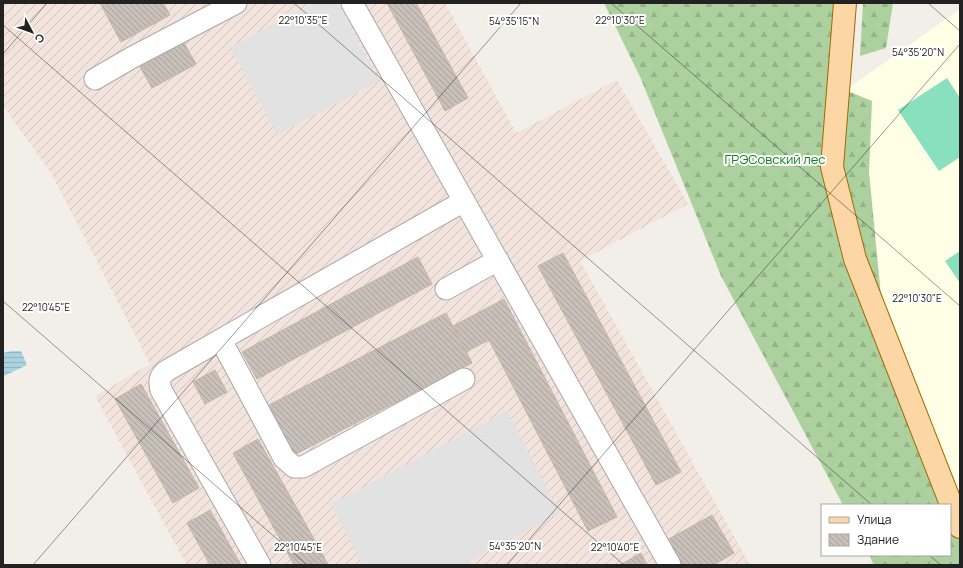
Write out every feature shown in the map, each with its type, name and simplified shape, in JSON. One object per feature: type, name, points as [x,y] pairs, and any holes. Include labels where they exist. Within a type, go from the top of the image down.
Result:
[{"type":"main road","points":[[845,3],[832,167],[855,259],[960,527]]},
{"type":"lane","points":[[95,79],[131,58],[236,3]]},
{"type":"lane","points":[[352,3],[670,565]]},
{"type":"lane","points":[[260,565],[161,390],[159,382],[160,376],[166,371],[464,201]]},
{"type":"lane","points":[[446,289],[498,260]]},
{"type":"lane","points":[[221,340],[284,458],[294,467],[303,468],[464,379]]},
{"type":"shaded area","points":[[3,3],[445,3],[516,133],[617,80],[688,204],[580,261],[750,565],[187,565],[95,396],[150,364],[51,173],[3,106]]},
{"type":"shaded area","points":[[314,3],[338,3],[379,81],[277,135],[230,47]]},
{"type":"shaded area","points":[[960,9],[960,499],[867,265],[846,181],[850,87]]},
{"type":"shaded area","points":[[507,411],[560,513],[462,565],[363,565],[331,504]]},
{"type":"green space","name":"ГРЭСовский лес","points":[[604,3],[835,3],[833,85],[872,101],[869,172],[883,316],[960,514],[960,565],[874,565],[870,556],[951,556],[951,504],[842,504],[721,276],[641,79]]},
{"type":"green space","points":[[863,3],[893,3],[886,48],[860,56]]},
{"type":"green space","points":[[947,78],[960,98],[960,157],[939,171],[898,110]]},
{"type":"green space","points":[[960,251],[960,283],[945,261]]},
{"type":"water","points":[[21,351],[27,365],[4,376],[3,353]]},
{"type":"building","points":[[100,3],[163,3],[170,15],[121,42]]},
{"type":"building","points":[[387,3],[416,3],[468,98],[445,111]]},
{"type":"building","points":[[184,43],[196,64],[152,88],[140,67]]},
{"type":"building","points":[[563,253],[681,472],[656,485],[538,266]]},
{"type":"building","points":[[418,257],[432,284],[257,379],[242,352]]},
{"type":"building","points":[[504,299],[617,517],[588,531],[489,340],[466,352],[453,326]]},
{"type":"building","points":[[446,313],[472,363],[290,457],[265,407]]},
{"type":"building","points":[[215,370],[227,392],[205,404],[193,382]]},
{"type":"building","points":[[141,384],[199,488],[173,503],[115,399]]},
{"type":"building","points":[[258,439],[323,555],[305,565],[294,565],[233,453]]},
{"type":"building","points":[[210,510],[241,565],[210,565],[187,523]]},
{"type":"building","points":[[712,515],[734,553],[714,565],[681,565],[667,540]]},
{"type":"building","points":[[641,553],[647,565],[620,565]]},
{"type":"building","points":[[323,555],[328,565],[305,565]]}]
